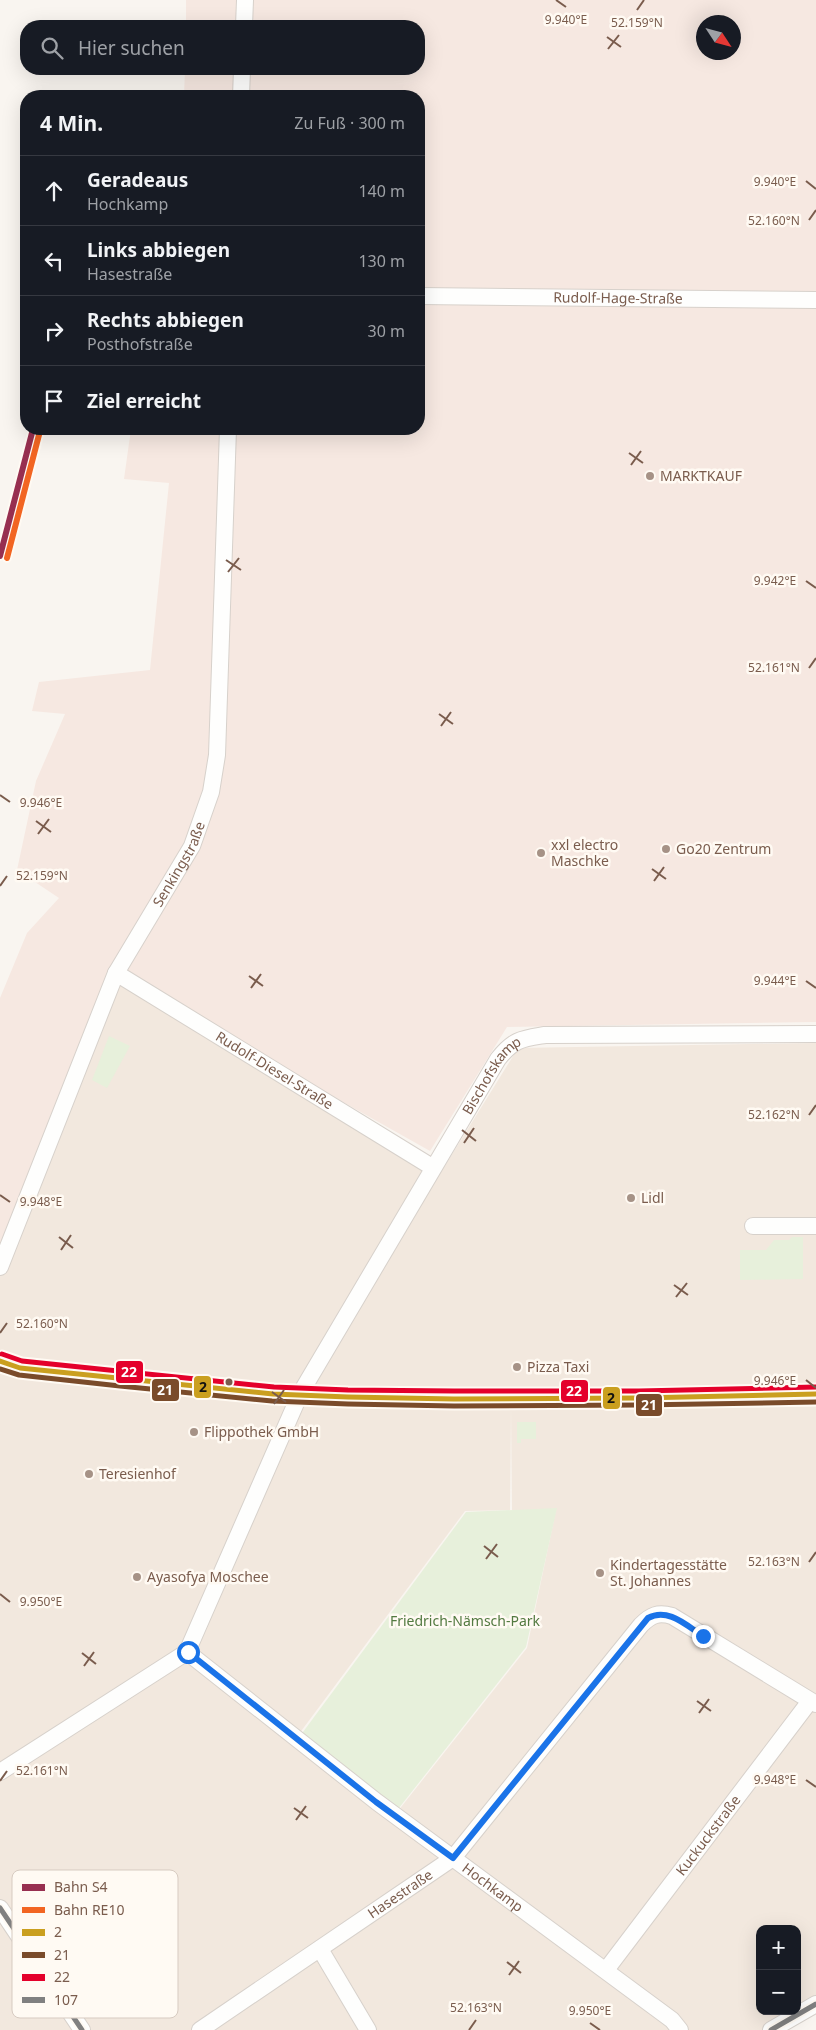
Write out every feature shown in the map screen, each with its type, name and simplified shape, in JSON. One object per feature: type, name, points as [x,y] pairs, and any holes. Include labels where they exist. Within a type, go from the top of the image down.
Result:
[{"type":"street","points":[[244,20],[245,0]]},
{"type":"street","points":[[241,90],[242,75]]},
{"type":"street","name":"Rudolf-Hage-Straße","points":[[425,296],[816,300]]},
{"type":"street","name":"Senkingstraße","points":[[0,1267],[116,974],[124,956],[192,846],[211,792],[217,755],[228,435]]},
{"type":"street","name":"Rudolf-Diesel-Straße","points":[[116,974],[432,1168]]},
{"type":"street","name":"Bischofskamp","points":[[188,1652],[300,1394],[432,1168],[498,1059],[509,1045],[523,1039],[545,1035],[816,1034]]},
{"type":"street","points":[[753,1226],[816,1226]]},
{"type":"street","points":[[0,1361],[20,1368],[253,1392],[300,1394],[464,1398],[639,1398],[816,1394]]},
{"type":"street","points":[[0,1372],[20,1368]]},
{"type":"street","name":"Hasestraße","points":[[200,2030],[453,1858],[641,1625],[654,1615],[665,1614],[672,1616],[813,1703]]},
{"type":"street","points":[[0,1772],[188,1652]]},
{"type":"street","name":"Hochkamp","points":[[188,1652],[376,1802],[606,1970],[672,2020],[680,2030]]},
{"type":"street","name":"Kuckuckstraße","points":[[606,1970],[813,1703]]},
{"type":"street","points":[[0,1908],[12,1926]]},
{"type":"street","points":[[320,1949],[368,2030]]},
{"type":"street","points":[[770,2030],[816,2004]]},
{"type":"street","points":[[64,2030],[68,2018]]},
{"type":"street","points":[[73,2018],[82,2030]]},
{"type":"shaded area","points":[[186,0],[816,0],[816,1022],[507,1027],[430,1151],[117,975],[0,1245],[0,998],[27,933],[59,898],[17,870],[36,781],[65,714],[32,711],[39,682],[150,670],[169,483],[124,479],[130,435],[425,435],[425,90],[184,90],[185,75],[425,75],[425,20],[186,20]]},
{"type":"shaded area","points":[[117,974],[438,1177],[518,1048],[816,1043],[816,1702],[657,1611],[448,1857],[194,2030],[0,2030],[0,1779],[190,1657],[394,1816],[527,1648],[556,1510],[512,1510],[511,1408],[510,1510],[465,1511],[296,1738],[191,1655],[291,1397],[189,1655],[0,1776],[0,1245]]},
{"type":"shaded area","points":[[659,1616],[816,1707],[816,2001],[801,2010],[801,1925],[756,1925],[756,2015],[792,2015],[766,2030],[682,2030],[456,1857]]},
{"type":"shaded area","points":[[453,1861],[677,2030],[204,2030]]},
{"type":"green space","points":[[109,1036],[130,1046],[107,1088],[92,1080]]},
{"type":"green space","points":[[792,1237],[803,1237],[803,1279],[740,1280],[740,1250],[766,1250],[774,1240],[789,1240]]},
{"type":"green space","points":[[517,1422],[536,1422],[536,1439],[521,1439],[521,1443],[517,1443]]},
{"type":"green space","name":"Friedrich-Nämsch-Park","points":[[557,1508],[526,1647],[395,1813],[300,1736],[466,1512]]},
{"type":"rail line","name":"S4","points":[[0,556],[31,435]]},
{"type":"rail line","name":"RE10","points":[[7,558],[39,435]]},
{"type":"transit line","name":"22","points":[[2,1354],[22,1361],[274,1387],[454,1391],[639,1391],[816,1387]]},
{"type":"transit line","name":"2","points":[[0,1361],[20,1368],[273,1394],[454,1399],[639,1398],[816,1394]]},
{"type":"transit line","name":"21","points":[[0,1369],[19,1375],[272,1401],[454,1406],[816,1402]]},
{"type":"transit line","name":"107","points":[[0,1908],[12,1926]]},
{"type":"transit line","name":"107","points":[[771,2030],[816,2004]]},
{"type":"transit line","name":"107","points":[[74,2018],[82,2030]]},
{"type":"place","name":"MARKTKAUF","points":[[650,476]]},
{"type":"place","name":"Go20 Zentrum","points":[[666,849]]},
{"type":"place","name":"xxl electro Maschke","points":[[541,853]]},
{"type":"place","name":"Lidl","points":[[631,1198]]},
{"type":"place","name":"Pizza Taxi","points":[[517,1367]]},
{"type":"place","name":"Flippothek GmbH","points":[[194,1432]]},
{"type":"place","name":"Teresienhof","points":[[89,1474]]},
{"type":"place","name":"Kindertagesstätte St. Johannes","points":[[600,1573]]},
{"type":"place","name":"Ayasofya Moschee","points":[[137,1577]]},
{"type":"route","points":[[188,1652],[376,1802],[453,1858],[648,1618],[659,1614],[672,1616],[703,1636]]}]
